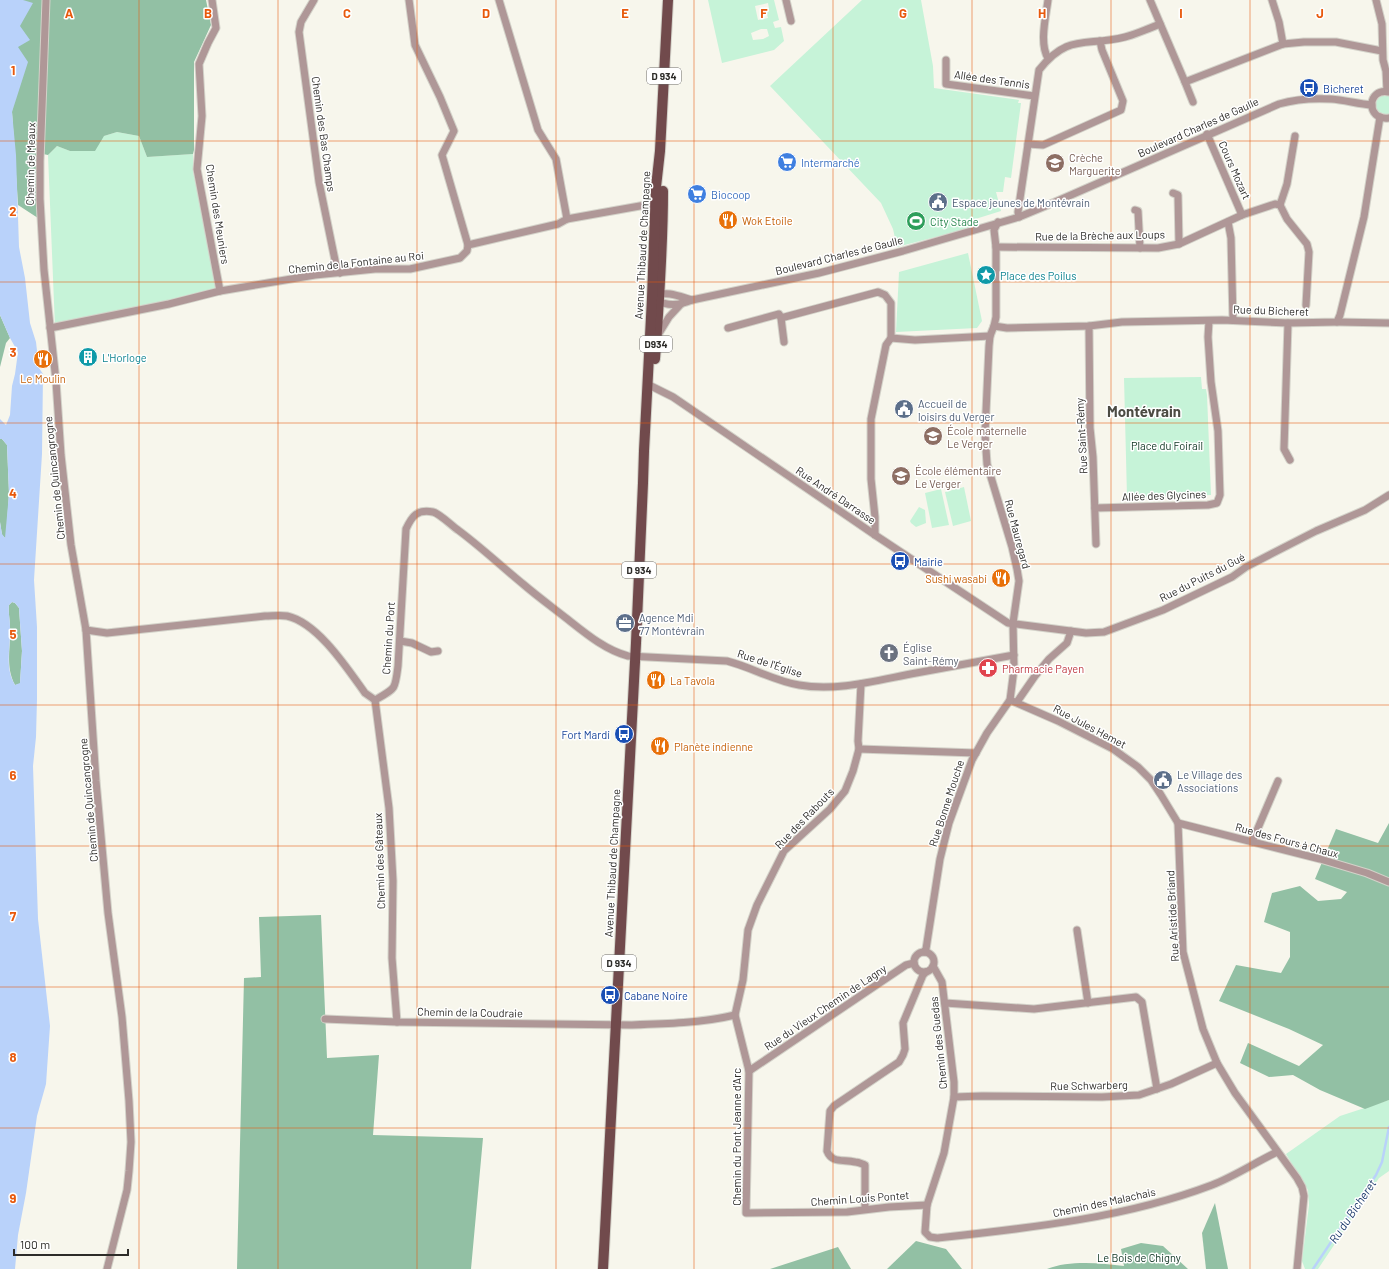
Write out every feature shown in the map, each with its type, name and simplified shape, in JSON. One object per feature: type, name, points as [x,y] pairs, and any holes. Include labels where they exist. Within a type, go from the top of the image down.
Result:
[{"type":"main road","name":"Avenue Thibaud de Champagne","points":[[650,386],[657,337],[659,204],[656,187],[660,151],[668,0]]},
{"type":"main road","name":"Avenue Thibaud de Champagne","points":[[603,1269],[635,657],[644,451],[657,298]]},
{"type":"street","name":"Chemin de Meaux","points":[[46,0],[40,198],[44,270],[50,328]]},
{"type":"street","name":"Chemin des Meuniers","points":[[212,0],[216,28],[199,64],[202,116],[197,169],[220,291]]},
{"type":"street","name":"Chemin des Bas Champs","points":[[314,0],[301,22],[299,32],[319,182],[336,266],[340,273]]},
{"type":"street","points":[[409,0],[415,45],[440,97],[454,131],[442,155],[468,245],[558,224],[567,219],[659,204]]},
{"type":"street","points":[[499,0],[538,130],[556,159],[567,219]]},
{"type":"street","points":[[786,0],[791,21]]},
{"type":"street","points":[[1048,0],[1043,38],[1046,55],[1048,58]]},
{"type":"street","points":[[1150,0],[1193,102]]},
{"type":"street","points":[[1272,0],[1279,22],[1283,44]]},
{"type":"street","points":[[1376,0],[1382,24],[1382,51],[1388,92],[1381,92],[1376,95],[1373,99],[1372,105],[1374,112],[1380,117],[1389,118]]},
{"type":"street","points":[[1019,217],[1018,212],[1039,70],[1048,58],[1061,48],[1087,41],[1100,41],[1125,37],[1160,24]]},
{"type":"street","points":[[1028,144],[1043,145],[1121,110],[1123,101],[1102,50],[1100,41]]},
{"type":"street","points":[[1185,82],[1283,44],[1304,42],[1336,42],[1382,51]]},
{"type":"street","name":"Allée des Tennis","points":[[946,60],[946,84],[1034,96]]},
{"type":"street","name":"Boulevard Charles de Gaulle","points":[[657,298],[666,305],[682,304],[692,300],[819,273],[910,249],[1019,217],[1267,108],[1290,101],[1333,99],[1372,105]]},
{"type":"street","points":[[1337,322],[1364,217],[1380,117]]},
{"type":"street","name":"Cours Mozart","points":[[1208,134],[1242,216]]},
{"type":"street","points":[[1295,136],[1287,184],[1280,205],[1287,219],[1307,244],[1309,252],[1306,305]]},
{"type":"street","points":[[1173,193],[1178,195],[1178,244]]},
{"type":"street","name":"Rue de la Brèche aux Loups","points":[[996,247],[1158,248],[1178,244],[1242,216],[1275,204],[1280,205]]},
{"type":"street","points":[[1135,210],[1138,211],[1140,248]]},
{"type":"street","name":"Rue Mauregard","points":[[998,222],[994,230],[996,247],[996,317],[990,336],[987,366],[985,444],[988,469],[1019,580],[1013,623]]},
{"type":"street","points":[[1228,222],[1231,238],[1233,320]]},
{"type":"street","name":"Chemin de la Fontaine au Roi","points":[[50,328],[169,304],[220,291],[315,275],[376,269],[410,269],[460,258],[467,251],[468,245]]},
{"type":"street","points":[[781,318],[878,292],[885,295],[891,303],[891,338],[886,345],[871,419],[871,479],[875,517],[875,535]]},
{"type":"street","name":"Boulevard Charles de Gaulle","points":[[657,298],[669,294],[692,300]]},
{"type":"street","name":"Boulevard Charles de Gaulle","points":[[657,337],[669,317],[682,304]]},
{"type":"street","points":[[728,328],[779,314],[781,318],[784,342]]},
{"type":"street","name":"Rue du Bicheret","points":[[994,326],[1007,328],[1089,326],[1122,322],[1209,320],[1233,320],[1288,324],[1337,322],[1389,323]]},
{"type":"street","name":"Allée des Glycines","points":[[1095,508],[1208,505],[1217,503],[1220,496],[1218,431],[1211,382],[1208,337],[1209,320]]},
{"type":"street","points":[[1288,324],[1284,449],[1290,460]]},
{"type":"street","name":"Rue Saint-Rémy","points":[[1089,326],[1090,428],[1093,457],[1096,544]]},
{"type":"street","name":"Chemin de Quincangrogne","points":[[50,328],[56,381],[61,455],[71,545],[86,630],[96,781],[108,913],[122,1016],[130,1123],[130,1164],[127,1190],[107,1269]]},
{"type":"street","points":[[891,338],[915,340],[990,336]]},
{"type":"street","name":"Rue André Darrasse","points":[[650,386],[673,397],[906,556],[1008,623],[1013,623]]},
{"type":"street","name":"Rue du Puits du Gué","points":[[1013,623],[1091,634],[1104,632],[1163,610],[1232,577],[1246,567],[1316,531],[1365,510],[1389,495]]},
{"type":"street","name":"Chemin du Port","points":[[375,700],[393,690],[396,682],[400,641],[406,529],[415,514],[421,511],[435,512],[469,538],[524,586],[582,630],[619,653],[635,657]]},
{"type":"street","points":[[86,630],[107,633],[265,616],[286,616],[302,623],[318,633],[365,693],[375,700]]},
{"type":"street","points":[[1013,623],[1014,701]]},
{"type":"street","name":"Rue Bonne Mouche","points":[[924,952],[926,949],[940,859],[961,788],[976,753],[986,734],[1049,659],[1067,643],[1071,631]]},
{"type":"street","points":[[400,641],[412,643],[431,652],[438,651]]},
{"type":"street","name":"Rue de l'Église","points":[[635,657],[727,661],[798,685],[816,687],[861,684],[1014,655]]},
{"type":"street","name":"Rue des Rabouts","points":[[735,1016],[743,980],[748,930],[757,905],[784,852],[830,809],[845,791],[853,771],[859,749],[858,741],[861,684]]},
{"type":"street","name":"Chemin des Gâteaux","points":[[375,700],[388,808],[393,880],[392,958],[397,1022]]},
{"type":"street","name":"Rue Jules Hemet","points":[[1014,701],[1113,749],[1138,767],[1151,780],[1178,823]]},
{"type":"street","points":[[859,749],[976,753]]},
{"type":"street","points":[[1252,842],[1278,781]]},
{"type":"street","name":"Rue des Fours à Chaux","points":[[1178,823],[1320,859],[1367,873],[1389,882]]},
{"type":"street","name":"Rue Aristide Briand","points":[[1178,823],[1183,952],[1202,1029],[1217,1063],[1235,1093],[1302,1187],[1304,1196],[1297,1269]]},
{"type":"street","points":[[1077,930],[1088,1003]]},
{"type":"street","points":[[865,1209],[865,1165],[857,1162],[834,1159],[829,1156],[827,1151],[830,1111],[834,1106],[898,1062],[903,1055],[905,1048],[903,1023],[920,980],[934,963],[930,954],[924,952],[916,957],[914,963],[919,971],[926,972]]},
{"type":"street","name":"Rue du Vieux Chemin de Lagny","points":[[749,1072],[906,965],[914,963]]},
{"type":"street","name":"Chemin des Guedas","points":[[927,1235],[925,1228],[927,1205],[944,1153],[954,1097],[954,1082],[942,982],[933,966]]},
{"type":"street","points":[[945,1003],[1034,1009],[1136,997],[1142,1002],[1157,1089]]},
{"type":"street","points":[[616,1024],[669,1024],[716,1020],[735,1016]]},
{"type":"street","name":"Chemin du Pont Jeanne d'Arc","points":[[735,1016],[749,1072],[746,1213]]},
{"type":"street","name":"Chemin de la Coudraie","points":[[325,1018],[397,1022],[616,1024]]},
{"type":"street","name":"Rue Schwarberg","points":[[954,1097],[1102,1097],[1139,1095],[1157,1089],[1217,1063]]},
{"type":"street","name":"Chemin des Malachais","points":[[927,1235],[937,1238],[986,1233],[1074,1221],[1142,1206],[1172,1198],[1218,1182],[1278,1152]]},
{"type":"street","name":"Chemin Louis Pontet","points":[[746,1213],[847,1212],[865,1209],[927,1205]]},
{"type":"green space","points":[[16,0],[206,0],[211,25],[194,62],[193,154],[147,157],[139,136],[117,132],[104,136],[95,151],[70,151],[57,146],[48,155],[43,154],[41,220],[18,205],[12,112]]},
{"type":"green space","points":[[708,0],[774,0],[779,20],[773,22],[775,28],[781,27],[784,41],[774,50],[722,63]],"holes":[[[768,3],[769,9],[766,10],[768,18],[758,20],[755,6]],[[761,29],[767,29],[769,36],[763,39],[753,40],[751,33]]]},
{"type":"green space","points":[[862,0],[921,0],[933,66],[934,88],[1019,100],[1018,103],[1021,103],[1011,178],[1005,177],[1003,192],[996,192],[1001,211],[969,221],[970,228],[897,247],[893,229],[881,203],[770,86]]},
{"type":"green space","points":[[1383,95],[1389,95],[1389,115],[1380,113],[1376,108],[1378,99]]},
{"type":"green space","points":[[117,132],[139,136],[147,157],[193,154],[193,172],[220,291],[55,327],[48,155],[57,146],[70,151]]},
{"type":"green space","points":[[968,253],[982,321],[977,328],[896,332],[899,272]]},
{"type":"green space","points":[[0,315],[10,338],[6,343],[0,367]]},
{"type":"green space","name":"Place du Foirail","points":[[1201,377],[1202,389],[1206,389],[1207,395],[1211,495],[1127,497],[1124,378]]},
{"type":"green space","points":[[0,439],[2,439],[7,445],[9,493],[6,539],[2,535],[0,522]]},
{"type":"green space","points":[[964,487],[971,521],[953,526],[945,492]]},
{"type":"green space","points":[[941,489],[949,525],[932,528],[925,493]]},
{"type":"green space","points":[[919,507],[925,510],[926,523],[916,527],[910,521]]},
{"type":"green space","points":[[12,602],[19,608],[22,651],[20,684],[15,685],[9,664],[9,605]]},
{"type":"green space","points":[[1389,823],[1389,1100],[1365,1109],[1320,1090],[1293,1075],[1269,1077],[1240,1063],[1248,1043],[1299,1066],[1323,1045],[1289,1029],[1219,1001],[1236,965],[1281,973],[1290,957],[1290,932],[1264,922],[1272,893],[1300,886],[1318,901],[1341,899],[1347,892],[1315,879],[1336,829],[1378,843]]},
{"type":"green space","points":[[321,915],[327,1058],[379,1055],[373,1135],[483,1138],[471,1269],[237,1269],[244,978],[261,977],[259,917]]},
{"type":"green space","points":[[1389,1100],[1389,1171],[1379,1178],[1318,1269],[1305,1269],[1302,1261],[1309,1205],[1308,1190],[1286,1154],[1340,1116]]},
{"type":"green space","name":"Le Bois de Chigny","points":[[1215,1203],[1228,1269],[1206,1269],[1202,1233]]},
{"type":"green space","points":[[916,1241],[946,1249],[962,1269],[887,1269]]},
{"type":"green space","name":"Le Bois de Chigny","points":[[1141,1243],[1163,1246],[1188,1269],[1047,1269],[1075,1263],[1095,1263],[1124,1266],[1121,1249]]},
{"type":"green space","points":[[838,1247],[851,1269],[770,1269]]},
{"type":"water","points":[[0,0],[23,0],[33,3],[20,26],[30,40],[18,47],[28,62],[12,112],[16,155],[19,247],[25,278],[30,323],[36,342],[39,368],[43,374],[42,454],[34,580],[37,627],[37,699],[36,737],[33,766],[38,919],[50,1026],[46,1084],[37,1116],[26,1193],[18,1235],[15,1269],[0,1269],[0,522],[2,534],[5,538],[9,494],[7,445],[2,439],[0,439],[0,419],[6,425],[10,415],[12,386],[18,352],[0,315]],"holes":[[[12,602],[19,608],[22,651],[20,683],[15,685],[9,664],[9,605]]]},
{"type":"waterway","name":"Ru du Bicheret","points":[[1313,1269],[1376,1175],[1382,1162],[1389,1127]]},
{"type":"place","name":"Bicheret","points":[[1309,88]]},
{"type":"place","name":"Intermarché","points":[[787,162]]},
{"type":"place","name":"Crèche Marguerite","points":[[1055,163]]},
{"type":"place","name":"Biocoop","points":[[697,194]]},
{"type":"place","name":"Espace jeunes de Montévrain","points":[[938,202]]},
{"type":"place","name":"Wok Etoile","points":[[728,220]]},
{"type":"place","name":"City Stade","points":[[916,221]]},
{"type":"place","name":"Place des Poilus","points":[[986,275]]},
{"type":"place","name":"L'Horloge","points":[[88,357]]},
{"type":"place","name":"Le Moulin","points":[[43,359]]},
{"type":"place","name":"Accueil de loisirs du Verger","points":[[904,409]]},
{"type":"place","name":"École maternelle Le Verger","points":[[933,436]]},
{"type":"place","name":"École élémentaire Le Verger","points":[[901,476]]},
{"type":"place","name":"Mairie","points":[[900,561]]},
{"type":"place","name":"Sushi wasabi","points":[[1001,578]]},
{"type":"place","name":"Agence Mdi 77 Montévrain","points":[[625,623]]},
{"type":"place","name":"Église Saint-Rémy","points":[[889,653]]},
{"type":"place","name":"Pharmacie Payen","points":[[988,668]]},
{"type":"place","name":"La Tavola","points":[[656,680]]},
{"type":"place","name":"Fort Mardi","points":[[624,734]]},
{"type":"place","name":"Planète indienne","points":[[660,746]]},
{"type":"place","name":"Le Village des Associations","points":[[1163,780]]},
{"type":"place","name":"Cabane Noire","points":[[610,995]]},
{"type":"district","name":"Montévrain","points":[[1144,411]]}]
